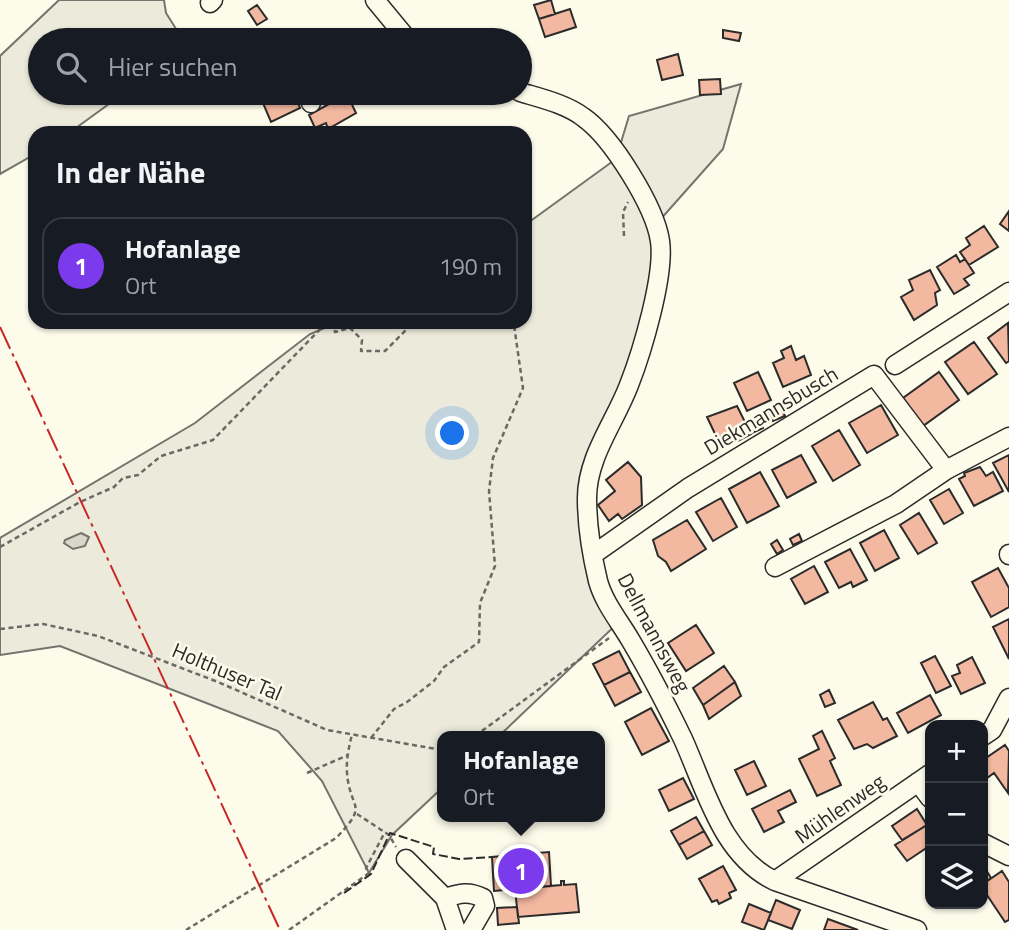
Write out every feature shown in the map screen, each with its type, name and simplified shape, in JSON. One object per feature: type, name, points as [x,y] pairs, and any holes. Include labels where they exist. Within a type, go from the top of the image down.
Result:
[{"type":"street","points":[[375,0],[393,28]]},
{"type":"street","name":"Dellmannsweg","points":[[532,97],[583,116],[605,139],[638,191],[654,222],[660,242],[659,272],[633,374],[589,474],[587,498],[598,582],[659,690],[734,848],[755,872],[917,930]]},
{"type":"street","points":[[895,365],[1009,292]]},
{"type":"street","name":"Diekmannsbusch","points":[[594,554],[688,488],[874,375],[946,470]]},
{"type":"street","points":[[775,567],[896,504],[946,470],[1009,437]]},
{"type":"street","points":[[988,733],[1009,698]]},
{"type":"street","name":"Mühlenweg","points":[[775,881],[924,778]]},
{"type":"street","points":[[988,846],[1009,856]]},
{"type":"street","points":[[406,859],[445,898],[456,930]]},
{"type":"street","points":[[445,898],[461,893],[473,893],[483,898],[485,906],[471,930]]},
{"type":"path","points":[[624,236],[623,212],[638,191]]},
{"type":"path","points":[[0,547],[80,502],[114,487],[122,478],[138,475],[161,456],[213,440],[320,329]]},
{"type":"path","points":[[351,329],[362,340],[361,351],[385,351],[407,329]]},
{"type":"path","points":[[371,738],[394,709],[434,681],[444,667],[480,642],[480,603],[495,566],[489,491],[493,458],[523,388],[515,329]]},
{"type":"path","name":"Holthuser Tal","points":[[0,629],[43,624],[98,636],[218,682],[305,722],[371,738],[437,749]]},
{"type":"path","points":[[482,731],[623,627]]},
{"type":"path","points":[[186,930],[336,838],[356,814],[357,806],[347,774],[352,734]]},
{"type":"path","points":[[307,773],[348,755]]},
{"type":"path","points":[[289,930],[369,873],[366,868],[385,832],[356,814]]},
{"type":"shaded area","points":[[59,0],[164,0],[166,13],[175,28],[30,28]]},
{"type":"shaded area","points":[[28,29],[28,105],[108,105],[79,126],[28,126],[28,158],[0,174],[0,56]]},
{"type":"shaded area","points":[[741,84],[723,149],[659,221],[635,365],[606,434],[587,522],[620,621],[504,731],[437,731],[437,793],[392,835],[369,873],[322,781],[278,731],[60,646],[0,655],[0,538],[195,423],[310,334],[322,329],[532,329],[532,220],[616,159],[629,116]]},
{"type":"shaded area","points":[[81,533],[89,537],[85,546],[73,549],[64,543],[65,540]]},
{"type":"building","points":[[551,0],[555,14],[539,19],[534,5]]},
{"type":"building","points":[[257,5],[267,19],[257,25],[248,11]]},
{"type":"building","points":[[570,9],[576,27],[545,37],[539,19]]},
{"type":"building","points":[[723,30],[741,33],[739,41],[723,38]]},
{"type":"building","points":[[678,54],[683,75],[662,80],[657,60]]},
{"type":"building","points":[[720,79],[721,94],[700,95],[699,80]]},
{"type":"building","points":[[264,105],[299,105],[300,108],[271,122]]},
{"type":"building","points":[[327,105],[352,105],[356,113],[333,126],[327,126],[326,123],[314,126],[309,115]]},
{"type":"building","points":[[1009,211],[1009,231],[1000,224]]},
{"type":"building","points":[[984,226],[998,247],[969,265],[960,252],[970,245],[966,238]]},
{"type":"building","points":[[956,255],[960,262],[965,259],[974,273],[964,279],[969,285],[954,294],[937,267]]},
{"type":"building","points":[[930,270],[940,290],[935,293],[937,305],[914,320],[901,297],[913,290],[909,280]]},
{"type":"building","points":[[1008,323],[1009,361],[1006,363],[988,338]]},
{"type":"building","points":[[974,342],[997,374],[968,394],[945,362]]},
{"type":"building","points":[[791,346],[796,360],[804,356],[811,375],[783,387],[773,363],[784,358],[781,351]]},
{"type":"building","points":[[758,372],[771,400],[747,411],[734,383]]},
{"type":"building","points":[[939,372],[959,400],[923,426],[903,398]]},
{"type":"building","points":[[779,404],[785,416],[773,421],[768,410]]},
{"type":"building","points":[[881,405],[898,435],[867,453],[849,423]]},
{"type":"building","points":[[737,406],[751,434],[738,441],[725,435],[717,438],[707,417]]},
{"type":"building","points":[[758,417],[763,428],[752,433],[746,422]]},
{"type":"building","points":[[839,430],[860,465],[833,481],[812,446]]},
{"type":"building","points":[[801,455],[816,482],[787,498],[772,470]]},
{"type":"building","points":[[1009,455],[1009,492],[993,463]]},
{"type":"building","points":[[628,462],[641,477],[642,505],[622,519],[618,514],[609,521],[598,505],[615,491],[606,480]]},
{"type":"building","points":[[980,467],[986,476],[993,472],[1003,491],[974,506],[959,479],[965,476],[964,473]]},
{"type":"building","points":[[760,472],[779,506],[747,523],[729,489]]},
{"type":"building","points":[[949,489],[963,513],[944,524],[930,500]]},
{"type":"building","points":[[721,498],[737,527],[713,541],[696,512]]},
{"type":"building","points":[[919,513],[937,543],[918,554],[900,525]]},
{"type":"building","points":[[687,520],[706,549],[671,571],[666,562],[658,556],[653,540]]},
{"type":"building","points":[[884,530],[899,558],[875,571],[860,543]]},
{"type":"building","points":[[799,534],[802,541],[793,545],[790,539]]},
{"type":"building","points":[[777,540],[783,550],[777,554],[771,544]]},
{"type":"building","points":[[850,549],[867,580],[853,587],[851,582],[839,588],[825,562]]},
{"type":"building","points":[[814,566],[828,592],[805,604],[791,579]]},
{"type":"building","points":[[998,568],[1009,588],[1009,607],[991,617],[972,582]]},
{"type":"building","points":[[1009,619],[1009,659],[993,627]]},
{"type":"building","points":[[696,625],[714,653],[686,671],[668,643]]},
{"type":"building","points":[[619,651],[630,672],[604,685],[593,664]]},
{"type":"building","points":[[935,656],[951,686],[936,693],[921,663]]},
{"type":"building","points":[[972,657],[985,683],[961,694],[952,676],[960,673],[957,665]]},
{"type":"building","points":[[724,666],[735,682],[703,705],[693,688]]},
{"type":"building","points":[[630,672],[641,692],[615,706],[604,685]]},
{"type":"building","points":[[735,682],[741,696],[709,719],[703,705]]},
{"type":"building","points":[[829,690],[835,703],[825,707],[820,695]]},
{"type":"building","points":[[930,695],[941,715],[925,720],[925,724],[908,733],[897,713]]},
{"type":"building","points":[[873,702],[883,720],[887,718],[897,736],[873,748],[867,744],[854,749],[838,720]]},
{"type":"building","points":[[651,708],[669,741],[642,755],[625,722]]},
{"type":"building","points":[[822,731],[835,758],[830,761],[841,785],[817,796],[799,759],[819,749],[813,736]]},
{"type":"building","points":[[1005,745],[1009,751],[1008,793],[994,773],[988,777],[988,757]]},
{"type":"building","points":[[754,761],[766,786],[747,795],[735,770]]},
{"type":"building","points":[[683,778],[694,799],[669,811],[659,790]]},
{"type":"building","points":[[790,790],[796,802],[778,811],[784,822],[764,832],[752,809]]},
{"type":"building","points":[[917,809],[925,822],[925,826],[902,840],[892,826]]},
{"type":"building","points":[[696,817],[704,831],[679,845],[671,831]]},
{"type":"building","points":[[925,826],[925,849],[907,861],[895,845]]},
{"type":"building","points":[[704,831],[712,845],[687,859],[679,845]]},
{"type":"building","points":[[549,852],[551,886],[494,891],[492,857]]},
{"type":"building","points":[[723,866],[736,890],[729,893],[731,898],[719,904],[717,900],[712,902],[699,879]]},
{"type":"building","points":[[1002,871],[1009,882],[1009,920],[1005,922],[988,896],[988,881]]},
{"type":"building","points":[[561,881],[564,881],[564,885],[576,884],[579,912],[518,917],[515,889],[561,885]]},
{"type":"building","points":[[776,900],[800,910],[792,929],[768,920]]},
{"type":"building","points":[[749,904],[771,913],[764,930],[742,922]]},
{"type":"building","points":[[517,907],[519,923],[498,925],[497,908]]},
{"type":"building","points":[[828,919],[858,930],[824,930]]},
{"type":"fence","points":[[344,893],[371,874],[390,833],[434,847],[433,854],[459,859],[492,857]]},
{"type":"power","points":[[0,327],[280,930]]},
{"type":"place","name":"Hofanlage","points":[[521,871]]}]
